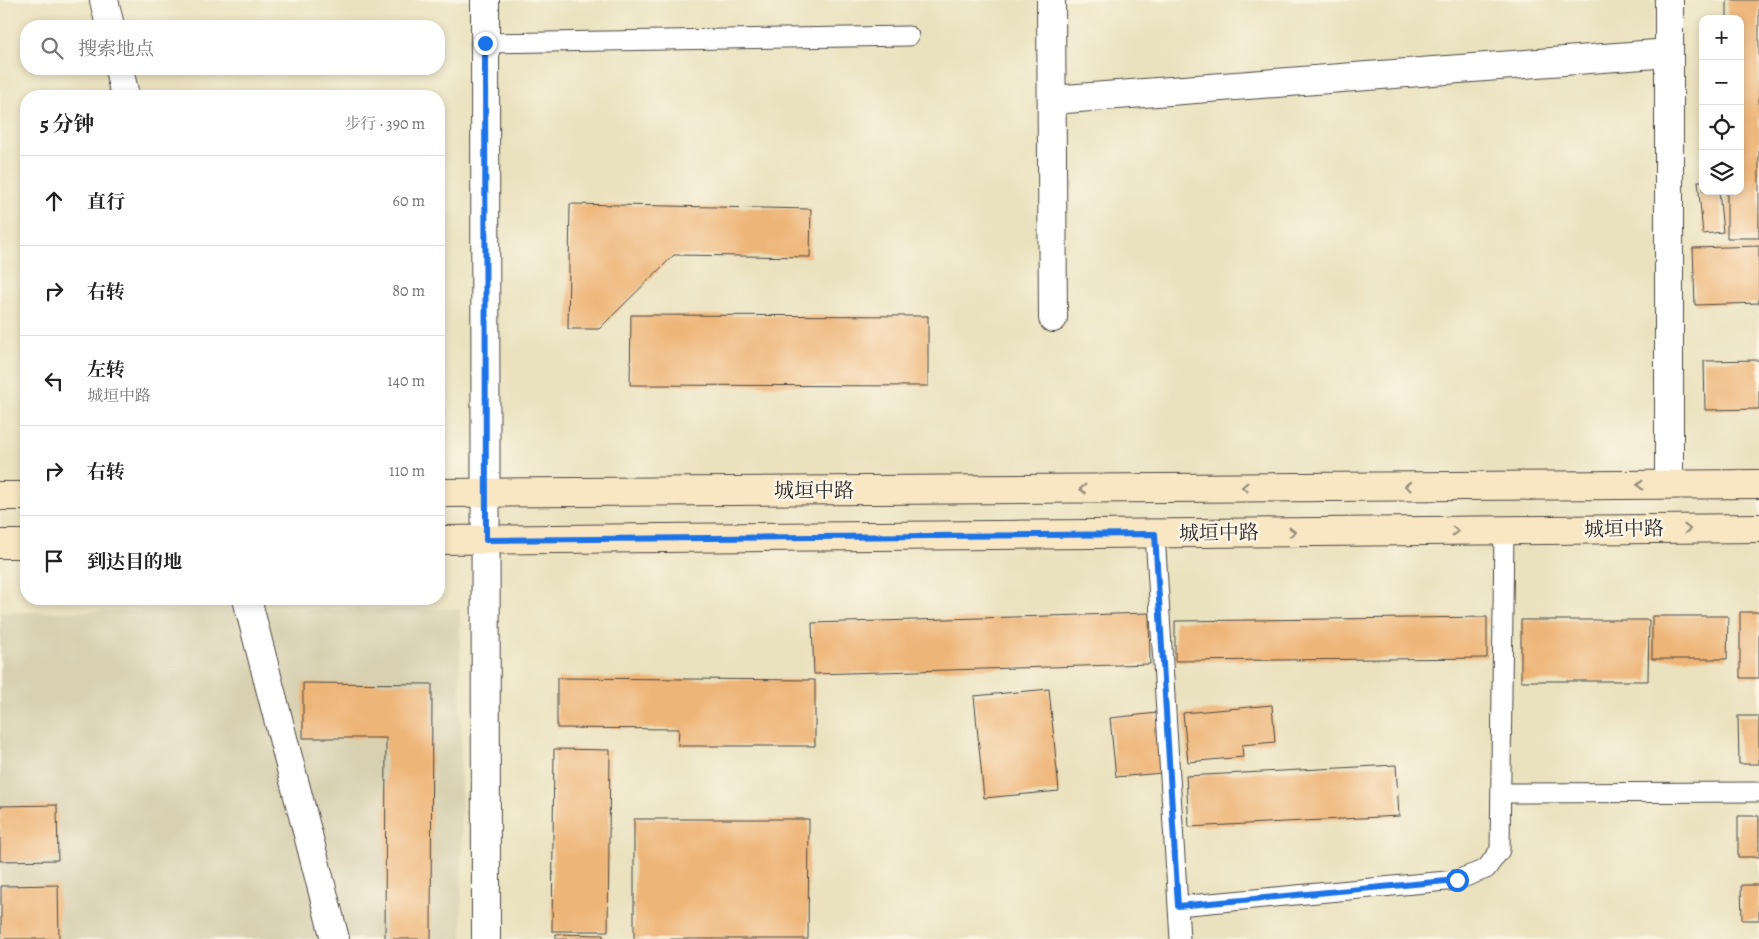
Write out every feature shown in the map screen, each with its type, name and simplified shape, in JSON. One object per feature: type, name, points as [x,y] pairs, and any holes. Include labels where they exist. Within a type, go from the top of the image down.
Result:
[{"type":"main road","name":"城垣中路","points":[[445,493],[1759,484]]},
{"type":"main road","points":[[0,496],[20,496]]},
{"type":"main road","name":"城垣中路","points":[[445,540],[1759,528]]},
{"type":"main road","points":[[0,544],[20,544]]},
{"type":"street","points":[[104,0],[109,20]]},
{"type":"street","points":[[485,0],[486,939]]},
{"type":"street","points":[[1051,0],[1053,318]]},
{"type":"street","points":[[1669,0],[1669,484]]},
{"type":"street","points":[[1052,100],[1669,53]]},
{"type":"street","points":[[120,75],[124,90]]},
{"type":"street","points":[[248,605],[335,939]]},
{"type":"lane","points":[[485,43],[909,36]]},
{"type":"lane","points":[[1178,906],[1457,880],[1486,869],[1500,850],[1504,530]]},
{"type":"lane","points":[[1155,534],[1180,939]]},
{"type":"lane","points":[[1501,793],[1759,792]]},
{"type":"shaded area","points":[[460,609],[462,939],[0,939],[0,612]]},
{"type":"building","points":[[1727,0],[1759,0],[1759,238],[1727,238],[1727,195],[1744,195],[1744,15],[1727,15]]},
{"type":"building","points":[[1699,195],[1719,195],[1723,232],[1703,234]]},
{"type":"building","points":[[570,204],[811,209],[810,257],[674,255],[599,329],[568,329]]},
{"type":"building","points":[[1759,246],[1759,303],[1695,305],[1693,248]]},
{"type":"building","points":[[631,315],[928,316],[928,386],[630,385]]},
{"type":"building","points":[[1759,360],[1759,409],[1705,410],[1704,361]]},
{"type":"building","points":[[1740,612],[1759,612],[1759,678],[1740,678]]},
{"type":"building","points":[[1149,613],[1150,664],[814,674],[812,623]]},
{"type":"building","points":[[1652,616],[1728,616],[1727,659],[1652,659]]},
{"type":"building","points":[[1487,617],[1487,658],[1175,661],[1175,621]]},
{"type":"building","points":[[1521,620],[1649,620],[1648,681],[1521,681]]},
{"type":"building","points":[[557,678],[815,680],[815,746],[678,746],[679,729],[557,728]]},
{"type":"building","points":[[303,683],[432,684],[431,939],[385,939],[386,738],[303,738]]},
{"type":"building","points":[[1049,689],[1059,791],[984,798],[974,696]]},
{"type":"building","points":[[1272,705],[1275,742],[1242,745],[1243,757],[1188,762],[1183,713]]},
{"type":"building","points":[[1157,713],[1162,773],[1116,777],[1110,718]]},
{"type":"building","points":[[1738,716],[1759,716],[1759,764],[1739,764]]},
{"type":"building","points":[[554,749],[610,750],[608,931],[552,931]]},
{"type":"building","points":[[1396,765],[1399,816],[1189,827],[1186,776]]},
{"type":"building","points":[[57,805],[58,860],[0,861],[0,806]]},
{"type":"building","points":[[1738,816],[1759,816],[1759,857],[1738,857]]},
{"type":"building","points":[[634,819],[809,819],[808,939],[634,939]]},
{"type":"building","points":[[58,885],[59,939],[1,939],[1,886]]},
{"type":"building","points":[[1741,885],[1759,885],[1759,920],[1742,920]]},
{"type":"building","points":[[556,934],[603,935],[603,939],[556,939]]},
{"type":"route","points":[[485,43],[486,540],[1155,534],[1178,906],[1457,880]]}]
